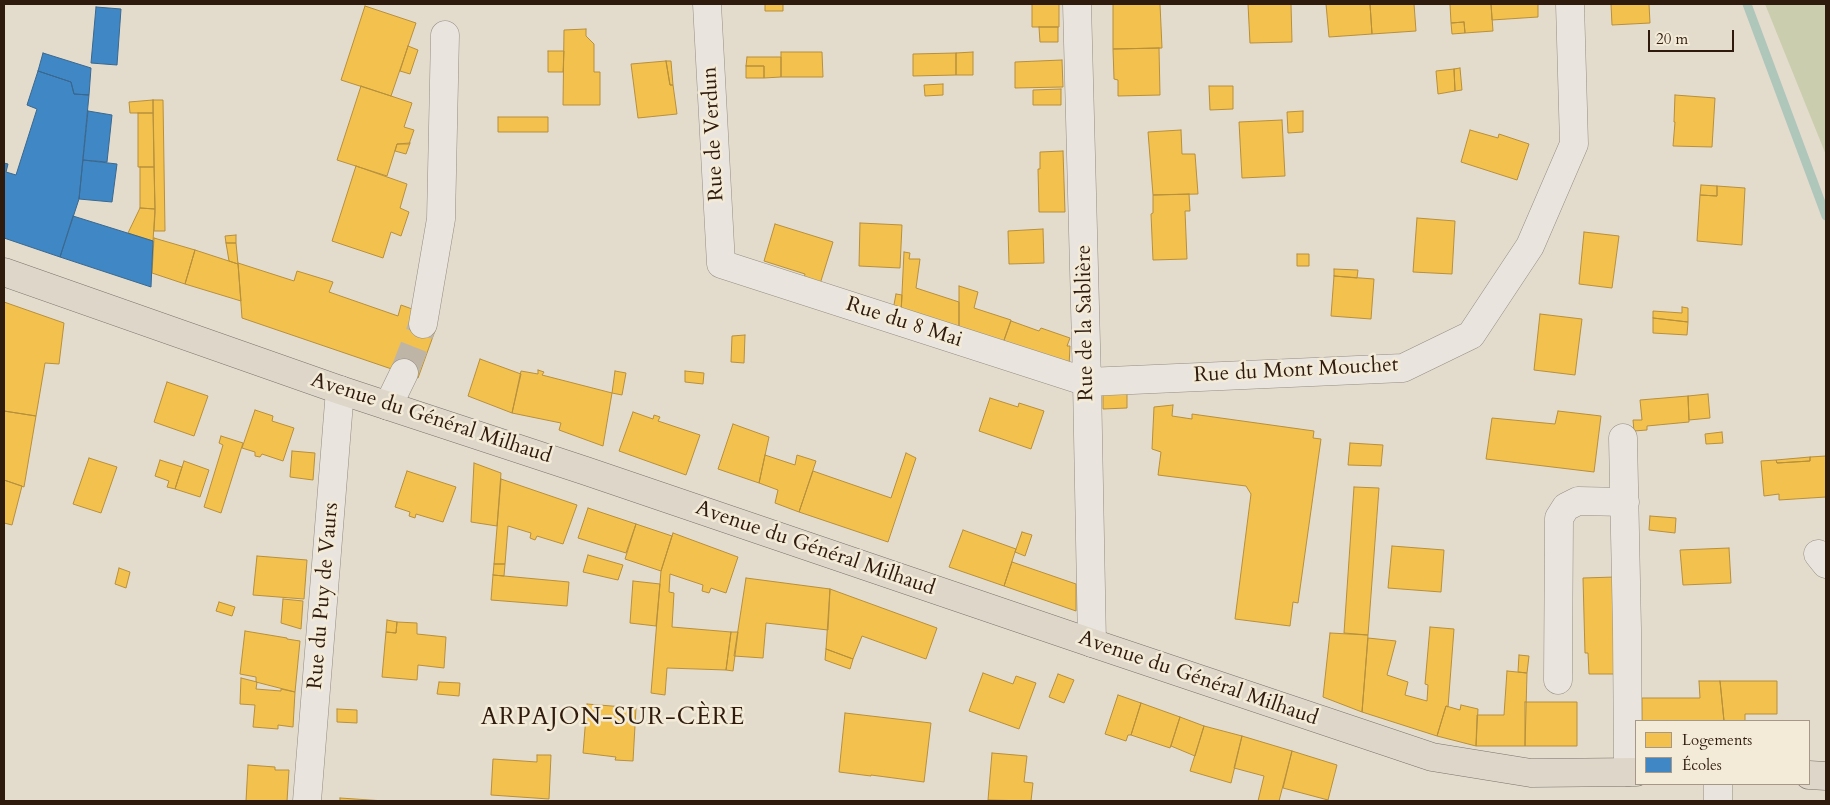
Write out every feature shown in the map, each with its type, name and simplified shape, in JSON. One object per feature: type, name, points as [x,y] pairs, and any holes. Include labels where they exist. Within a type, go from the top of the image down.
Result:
[{"type":"main road","name":"Avenue du Général Milhaud","points":[[4,272],[340,390],[586,470],[1432,757],[1531,773],[1632,772]]},
{"type":"main road","points":[[1810,775],[1826,776]]},
{"type":"street","name":"Rue de Verdun","points":[[707,4],[721,264]]},
{"type":"street","name":"Rue de la Sablière","points":[[1077,4],[1092,643]]},
{"type":"street","name":"Rue du Mont Mouchet","points":[[1087,382],[1403,368],[1471,335],[1530,246],[1574,144],[1570,4]]},
{"type":"street","points":[[422,324],[441,219],[445,35]]},
{"type":"street","name":"Rue du 8 Mai","points":[[721,264],[1087,382]]},
{"type":"street","points":[[388,406],[404,373]]},
{"type":"street","name":"Rue du Puy de Vaurs","points":[[307,801],[340,390]]},
{"type":"street","points":[[1623,438],[1632,772]]},
{"type":"street","points":[[1558,680],[1559,518],[1566,507],[1578,501],[1624,502]]},
{"type":"street","points":[[1718,785],[1718,801]]},
{"type":"green space","points":[[1765,4],[1826,4],[1826,155]]},
{"type":"building: Logements","points":[[765,4],[783,4],[783,11],[765,11]]},
{"type":"building: Logements","points":[[1032,4],[1059,4],[1059,27],[1032,27]]},
{"type":"building: Logements","points":[[1113,4],[1160,4],[1162,48],[1113,49]]},
{"type":"building: Logements","points":[[1248,4],[1291,4],[1292,42],[1250,43]]},
{"type":"building: Logements","points":[[1326,4],[1370,4],[1372,34],[1329,37]]},
{"type":"building: Logements","points":[[1370,4],[1414,4],[1416,31],[1372,34]]},
{"type":"building: Logements","points":[[1450,4],[1491,4],[1493,31],[1465,33],[1464,22],[1451,23]]},
{"type":"building: Logements","points":[[1491,4],[1538,4],[1538,17],[1492,20]]},
{"type":"building: Logements","points":[[1611,4],[1649,4],[1650,23],[1612,25]]},
{"type":"building: Logements","points":[[365,6],[416,23],[391,96],[341,80]]},
{"type":"building: Logements","points":[[1464,22],[1465,33],[1452,34],[1451,23]]},
{"type":"building: Logements","points":[[1039,27],[1058,27],[1058,42],[1040,42]]},
{"type":"building: Logements","points":[[586,29],[586,36],[594,44],[594,72],[600,72],[600,105],[563,105],[564,30]]},
{"type":"building: Logements","points":[[408,46],[418,50],[410,74],[400,71]]},
{"type":"building: Logements","points":[[1159,48],[1160,95],[1118,96],[1118,80],[1114,79],[1113,49]]},
{"type":"building: Logements","points":[[548,51],[564,51],[563,72],[548,72]]},
{"type":"building: Logements","points":[[781,52],[822,52],[823,77],[781,77]]},
{"type":"building: Logements","points":[[973,52],[973,75],[956,75],[956,53]]},
{"type":"building: Logements","points":[[956,53],[956,75],[913,76],[913,54]]},
{"type":"building: Logements","points":[[747,57],[781,57],[781,77],[764,78],[764,66],[746,66]]},
{"type":"building: Logements","points":[[1062,60],[1063,87],[1015,88],[1015,62]]},
{"type":"building: Logements","points":[[666,61],[671,61],[673,85],[670,85]]},
{"type":"building: Logements","points":[[666,61],[670,85],[673,85],[677,114],[638,118],[631,64]]},
{"type":"building: Logements","points":[[746,66],[764,66],[764,78],[746,78]]},
{"type":"building: Logements","points":[[1460,68],[1462,90],[1455,91],[1454,69]]},
{"type":"building: Logements","points":[[1454,69],[1455,91],[1438,94],[1436,71]]},
{"type":"building: Logements","points":[[943,84],[943,95],[925,96],[924,85]]},
{"type":"building: Logements","points":[[361,86],[412,103],[404,127],[414,130],[409,144],[397,144],[387,176],[337,160]]},
{"type":"building: Logements","points":[[1209,86],[1233,86],[1233,109],[1210,110]]},
{"type":"building: Logements","points":[[1061,89],[1061,105],[1033,105],[1033,90]]},
{"type":"building: Logements","points":[[1675,95],[1715,98],[1712,147],[1673,146]]},
{"type":"building: Logements","points":[[153,100],[153,113],[130,113],[129,102]]},
{"type":"building: Logements","points":[[153,100],[163,100],[165,231],[154,231]]},
{"type":"building: Logements","points":[[1303,111],[1303,132],[1288,133],[1287,112]]},
{"type":"building: Logements","points":[[138,113],[153,113],[154,167],[138,167]]},
{"type":"building: Logements","points":[[498,117],[548,117],[548,132],[498,132]]},
{"type":"building: Logements","points":[[1282,120],[1285,176],[1242,178],[1239,122]]},
{"type":"building: Logements","points":[[1181,130],[1182,154],[1195,154],[1198,194],[1153,195],[1148,132]]},
{"type":"building: Logements","points":[[1470,130],[1498,138],[1499,134],[1529,144],[1517,180],[1461,162]]},
{"type":"building: Logements","points":[[410,143],[406,154],[395,151],[397,144]]},
{"type":"building: Logements","points":[[1063,151],[1065,212],[1039,212],[1038,169],[1040,169],[1040,152]]},
{"type":"building: Logements","points":[[356,166],[407,184],[400,208],[409,212],[401,236],[391,232],[383,258],[332,241]]},
{"type":"building: Logements","points":[[140,167],[154,167],[155,209],[140,208]]},
{"type":"building: Logements","points":[[1701,185],[1717,186],[1717,196],[1700,195]]},
{"type":"building: Logements","points":[[1717,186],[1745,188],[1742,245],[1697,241],[1700,195],[1717,196]]},
{"type":"building: Logements","points":[[1189,194],[1190,211],[1185,211],[1187,259],[1153,260],[1151,214],[1153,213],[1153,195]]},
{"type":"building: Logements","points":[[140,208],[155,209],[153,241],[128,233]]},
{"type":"building: Logements","points":[[1417,218],[1455,221],[1452,274],[1413,272]]},
{"type":"building: Logements","points":[[860,223],[902,225],[900,268],[859,266]]},
{"type":"building: Logements","points":[[775,224],[833,242],[820,284],[804,279],[805,274],[764,261]]},
{"type":"building: Logements","points":[[1043,229],[1044,263],[1009,264],[1008,231]]},
{"type":"building: Logements","points":[[1584,232],[1619,236],[1612,288],[1579,284]]},
{"type":"building: Logements","points":[[236,235],[236,243],[226,243],[225,236]]},
{"type":"building: Logements","points":[[154,238],[195,250],[185,284],[152,273]]},
{"type":"building: Logements","points":[[226,243],[236,243],[238,264],[229,261]]},
{"type":"building: Logements","points":[[195,250],[238,264],[241,301],[185,284]]},
{"type":"building: Logements","points":[[904,252],[910,253],[909,259],[920,259],[916,288],[959,302],[959,331],[901,313]]},
{"type":"building: Logements","points":[[1297,254],[1309,254],[1309,266],[1297,266]]},
{"type":"building: Logements","points":[[238,263],[294,281],[297,271],[333,282],[329,292],[398,316],[401,305],[415,310],[423,324],[436,328],[418,378],[242,318]]},
{"type":"building: Logements","points":[[1334,269],[1358,270],[1357,278],[1334,276]]},
{"type":"building: Logements","points":[[1334,276],[1374,279],[1371,319],[1331,316]]},
{"type":"building: Logements","points":[[959,286],[978,292],[974,308],[1011,320],[1003,343],[959,329]]},
{"type":"building: Logements","points":[[896,294],[902,295],[901,313],[893,310]]},
{"type":"building: Logements","points":[[4,302],[64,323],[59,364],[45,363],[36,416],[4,411]]},
{"type":"building: Logements","points":[[1682,307],[1688,308],[1688,322],[1653,318],[1653,311],[1682,313]]},
{"type":"building: Logements","points":[[1540,314],[1582,319],[1575,375],[1534,370]]},
{"type":"building: Logements","points":[[1653,318],[1688,322],[1687,335],[1653,333]]},
{"type":"building: Logements","points":[[1011,321],[1039,331],[1041,328],[1070,338],[1067,346],[1070,346],[1069,366],[1003,343]]},
{"type":"building: Logements","points":[[745,335],[744,363],[731,362],[732,336]]},
{"type":"building: Logements","points":[[480,359],[521,374],[512,413],[468,396]]},
{"type":"building: Logements","points":[[538,370],[544,372],[542,375],[612,393],[603,446],[559,430],[561,423],[512,413],[521,371],[538,374]]},
{"type":"building: Logements","points":[[615,371],[626,373],[622,395],[612,393]]},
{"type":"building: Logements","points":[[685,371],[704,373],[703,384],[685,382]]},
{"type":"building: Logements","points":[[167,382],[208,396],[194,436],[154,422]]},
{"type":"building: Logements","points":[[1103,393],[1127,393],[1127,408],[1103,409]]},
{"type":"building: Logements","points":[[1708,394],[1710,418],[1689,420],[1688,396]]},
{"type":"building: Logements","points":[[1688,396],[1689,422],[1647,426],[1647,430],[1634,431],[1633,420],[1642,420],[1640,400]]},
{"type":"building: Logements","points":[[990,398],[1018,407],[1019,403],[1044,411],[1031,449],[979,431]]},
{"type":"building: Logements","points":[[1173,405],[1172,416],[1192,419],[1192,414],[1314,431],[1313,438],[1321,439],[1298,603],[1293,602],[1290,626],[1235,619],[1251,494],[1246,486],[1158,475],[1161,452],[1152,449],[1154,407]]},
{"type":"building: Logements","points":[[255,410],[273,416],[272,421],[294,428],[283,461],[262,454],[260,457],[255,456],[255,452],[242,448]]},
{"type":"building: Logements","points":[[4,411],[36,416],[24,487],[4,480]]},
{"type":"building: Logements","points":[[1558,411],[1601,416],[1594,472],[1486,459],[1492,418],[1555,424]]},
{"type":"building: Logements","points":[[633,412],[653,419],[654,415],[660,417],[658,421],[700,435],[686,475],[619,451]]},
{"type":"building: Logements","points":[[733,424],[769,437],[759,483],[718,469]]},
{"type":"building: Logements","points":[[1722,432],[1723,443],[1706,444],[1705,434]]},
{"type":"building: Logements","points":[[221,436],[243,443],[221,513],[204,507],[223,445],[219,443]]},
{"type":"building: Logements","points":[[1350,443],[1383,445],[1381,466],[1348,465]]},
{"type":"building: Logements","points":[[292,451],[315,453],[313,480],[290,477]]},
{"type":"building: Logements","points":[[906,453],[916,458],[888,542],[799,512],[813,471],[891,498]]},
{"type":"building: Logements","points":[[765,455],[795,465],[797,455],[816,461],[799,512],[775,503],[778,490],[759,483]]},
{"type":"building: Logements","points":[[1826,456],[1826,497],[1779,500],[1779,494],[1764,496],[1761,461],[1776,460],[1777,463],[1810,461],[1810,457]]},
{"type":"building: Logements","points":[[1810,457],[1810,461],[1777,463],[1776,460]]},
{"type":"building: Logements","points":[[89,458],[117,467],[101,513],[73,504]]},
{"type":"building: Logements","points":[[160,460],[182,467],[175,489],[167,487],[169,481],[155,476]]},
{"type":"building: Logements","points":[[184,461],[209,470],[200,497],[175,489]]},
{"type":"building: Logements","points":[[474,463],[501,473],[497,526],[471,522]]},
{"type":"building: Logements","points":[[407,471],[456,487],[443,522],[416,514],[415,518],[409,516],[410,512],[395,507]]},
{"type":"building: Logements","points":[[501,479],[577,505],[563,544],[537,536],[535,540],[530,538],[531,533],[508,526],[505,564],[494,564]]},
{"type":"building: Logements","points":[[4,480],[22,486],[12,525],[4,523]]},
{"type":"building: Logements","points":[[1354,487],[1379,488],[1368,635],[1344,633]]},
{"type":"building: Logements","points":[[588,508],[636,524],[626,553],[578,538]]},
{"type":"building: Logements","points":[[1650,516],[1676,518],[1675,533],[1649,530]]},
{"type":"building: Logements","points":[[636,524],[672,536],[661,571],[625,559]]},
{"type":"building: Logements","points":[[963,530],[1016,549],[1004,586],[949,567]]},
{"type":"building: Logements","points":[[1022,532],[1032,535],[1025,556],[1015,552]]},
{"type":"building: Logements","points":[[673,533],[738,557],[726,593],[711,588],[709,593],[702,591],[703,585],[670,574],[669,592],[674,593],[672,627],[731,632],[726,670],[667,668],[665,695],[651,693],[661,571]]},
{"type":"building: Logements","points":[[1392,546],[1444,550],[1441,592],[1388,588]]},
{"type":"building: Logements","points":[[1729,548],[1731,583],[1683,585],[1680,550]]},
{"type":"building: Logements","points":[[588,555],[623,565],[618,580],[583,572]]},
{"type":"building: Logements","points":[[257,556],[307,560],[304,599],[253,595]]},
{"type":"building: Logements","points":[[1012,562],[1076,584],[1076,611],[1004,586]]},
{"type":"building: Logements","points":[[494,564],[505,564],[504,576],[493,575]]},
{"type":"building: Logements","points":[[119,568],[130,572],[126,588],[115,584]]},
{"type":"building: Logements","points":[[493,575],[569,582],[567,606],[491,600]]},
{"type":"building: Logements","points":[[1615,577],[1617,674],[1589,674],[1588,653],[1585,653],[1583,578]]},
{"type":"building: Logements","points":[[746,578],[830,589],[828,630],[766,623],[763,658],[734,656]]},
{"type":"building: Logements","points":[[633,581],[660,584],[656,626],[630,623]]},
{"type":"building: Logements","points":[[830,589],[937,628],[926,659],[862,636],[853,659],[826,649]]},
{"type":"building: Logements","points":[[283,599],[303,601],[301,629],[281,623]]},
{"type":"building: Logements","points":[[219,602],[235,607],[232,616],[216,611]]},
{"type":"building: Logements","points":[[387,620],[397,622],[396,633],[386,632]]},
{"type":"building: Logements","points":[[397,622],[417,623],[417,634],[446,637],[444,668],[418,665],[417,680],[382,677],[386,632],[396,633]]},
{"type":"building: Logements","points":[[1430,627],[1454,629],[1448,707],[1446,706],[1437,736],[1362,712],[1368,638],[1396,641],[1387,675],[1408,682],[1405,695],[1427,701],[1428,685],[1425,684]]},
{"type":"building: Logements","points":[[245,631],[300,641],[295,692],[256,682],[256,677],[240,674]]},
{"type":"building: Logements","points":[[731,632],[738,632],[733,671],[726,670]]},
{"type":"building: Logements","points":[[1330,633],[1368,635],[1362,712],[1323,697]]},
{"type":"building: Logements","points":[[826,649],[853,659],[850,669],[825,660]]},
{"type":"building: Logements","points":[[1519,655],[1529,656],[1527,673],[1518,672]]},
{"type":"building: Logements","points":[[1507,671],[1527,673],[1525,746],[1476,746],[1477,715],[1504,715]]},
{"type":"building: Logements","points":[[983,673],[1013,684],[1016,676],[1036,683],[1019,729],[969,711]]},
{"type":"building: Logements","points":[[1058,674],[1074,680],[1064,703],[1049,697]]},
{"type":"building: Logements","points":[[241,678],[257,682],[256,689],[281,691],[281,689],[295,692],[293,727],[278,725],[278,729],[253,727],[255,705],[240,704]]},
{"type":"building: Logements","points":[[1699,681],[1720,681],[1724,720],[1642,720],[1642,698],[1700,698]]},
{"type":"building: Logements","points":[[1720,681],[1777,681],[1777,714],[1745,714],[1745,720],[1724,720]]},
{"type":"building: Logements","points":[[439,682],[460,683],[459,696],[437,694]]},
{"type":"building: Logements","points":[[1118,695],[1141,703],[1131,735],[1128,735],[1126,741],[1105,734]]},
{"type":"building: Logements","points":[[1525,702],[1577,702],[1577,746],[1525,746]]},
{"type":"building: Logements","points":[[1141,703],[1180,717],[1170,748],[1131,735]]},
{"type":"building: Logements","points":[[587,704],[636,708],[633,761],[615,760],[616,757],[583,753]]},
{"type":"building: Logements","points":[[1461,705],[1478,709],[1476,746],[1437,736],[1446,706],[1460,710]]},
{"type":"building: Logements","points":[[337,709],[357,710],[357,723],[337,722]]},
{"type":"building: Logements","points":[[845,713],[931,723],[924,782],[839,772]]},
{"type":"building: Logements","points":[[1180,717],[1204,726],[1195,756],[1171,746]]},
{"type":"building: Logements","points":[[1204,726],[1242,736],[1231,783],[1190,771]]},
{"type":"building: Logements","points":[[1242,736],[1292,751],[1279,801],[1258,801],[1264,776],[1234,768]]},
{"type":"building: Logements","points":[[1292,751],[1337,765],[1328,800],[1283,788]]},
{"type":"building: Logements","points":[[992,753],[1027,756],[1024,782],[1033,783],[1031,801],[988,800]]},
{"type":"building: Logements","points":[[537,755],[551,755],[549,799],[491,795],[493,759],[537,762]]},
{"type":"building: Logements","points":[[248,765],[275,767],[275,770],[289,770],[287,801],[246,801]]},
{"type":"building: Logements","points":[[340,798],[385,801],[340,801]]},
{"type":"building: Écoles","points":[[96,7],[121,9],[117,65],[91,63]]},
{"type":"building: Écoles","points":[[43,53],[91,68],[89,95],[74,94],[71,82],[38,71]]},
{"type":"building: Écoles","points":[[38,71],[71,82],[74,94],[89,95],[79,199],[60,257],[4,238],[4,163],[8,164],[6,172],[16,175],[37,109],[27,105]]},
{"type":"building: Écoles","points":[[88,111],[112,115],[107,162],[83,160]]},
{"type":"building: Écoles","points":[[83,160],[117,164],[112,202],[79,199]]},
{"type":"building: Écoles","points":[[73,216],[153,241],[151,287],[60,257]]},
{"type":"waterway","points":[[1747,4],[1826,216]]},
{"type":"tunnel","points":[[404,373],[423,324]]},
{"type":"district","name":"ARPAJON-SUR-CÈRE","points":[[613,718]]}]
